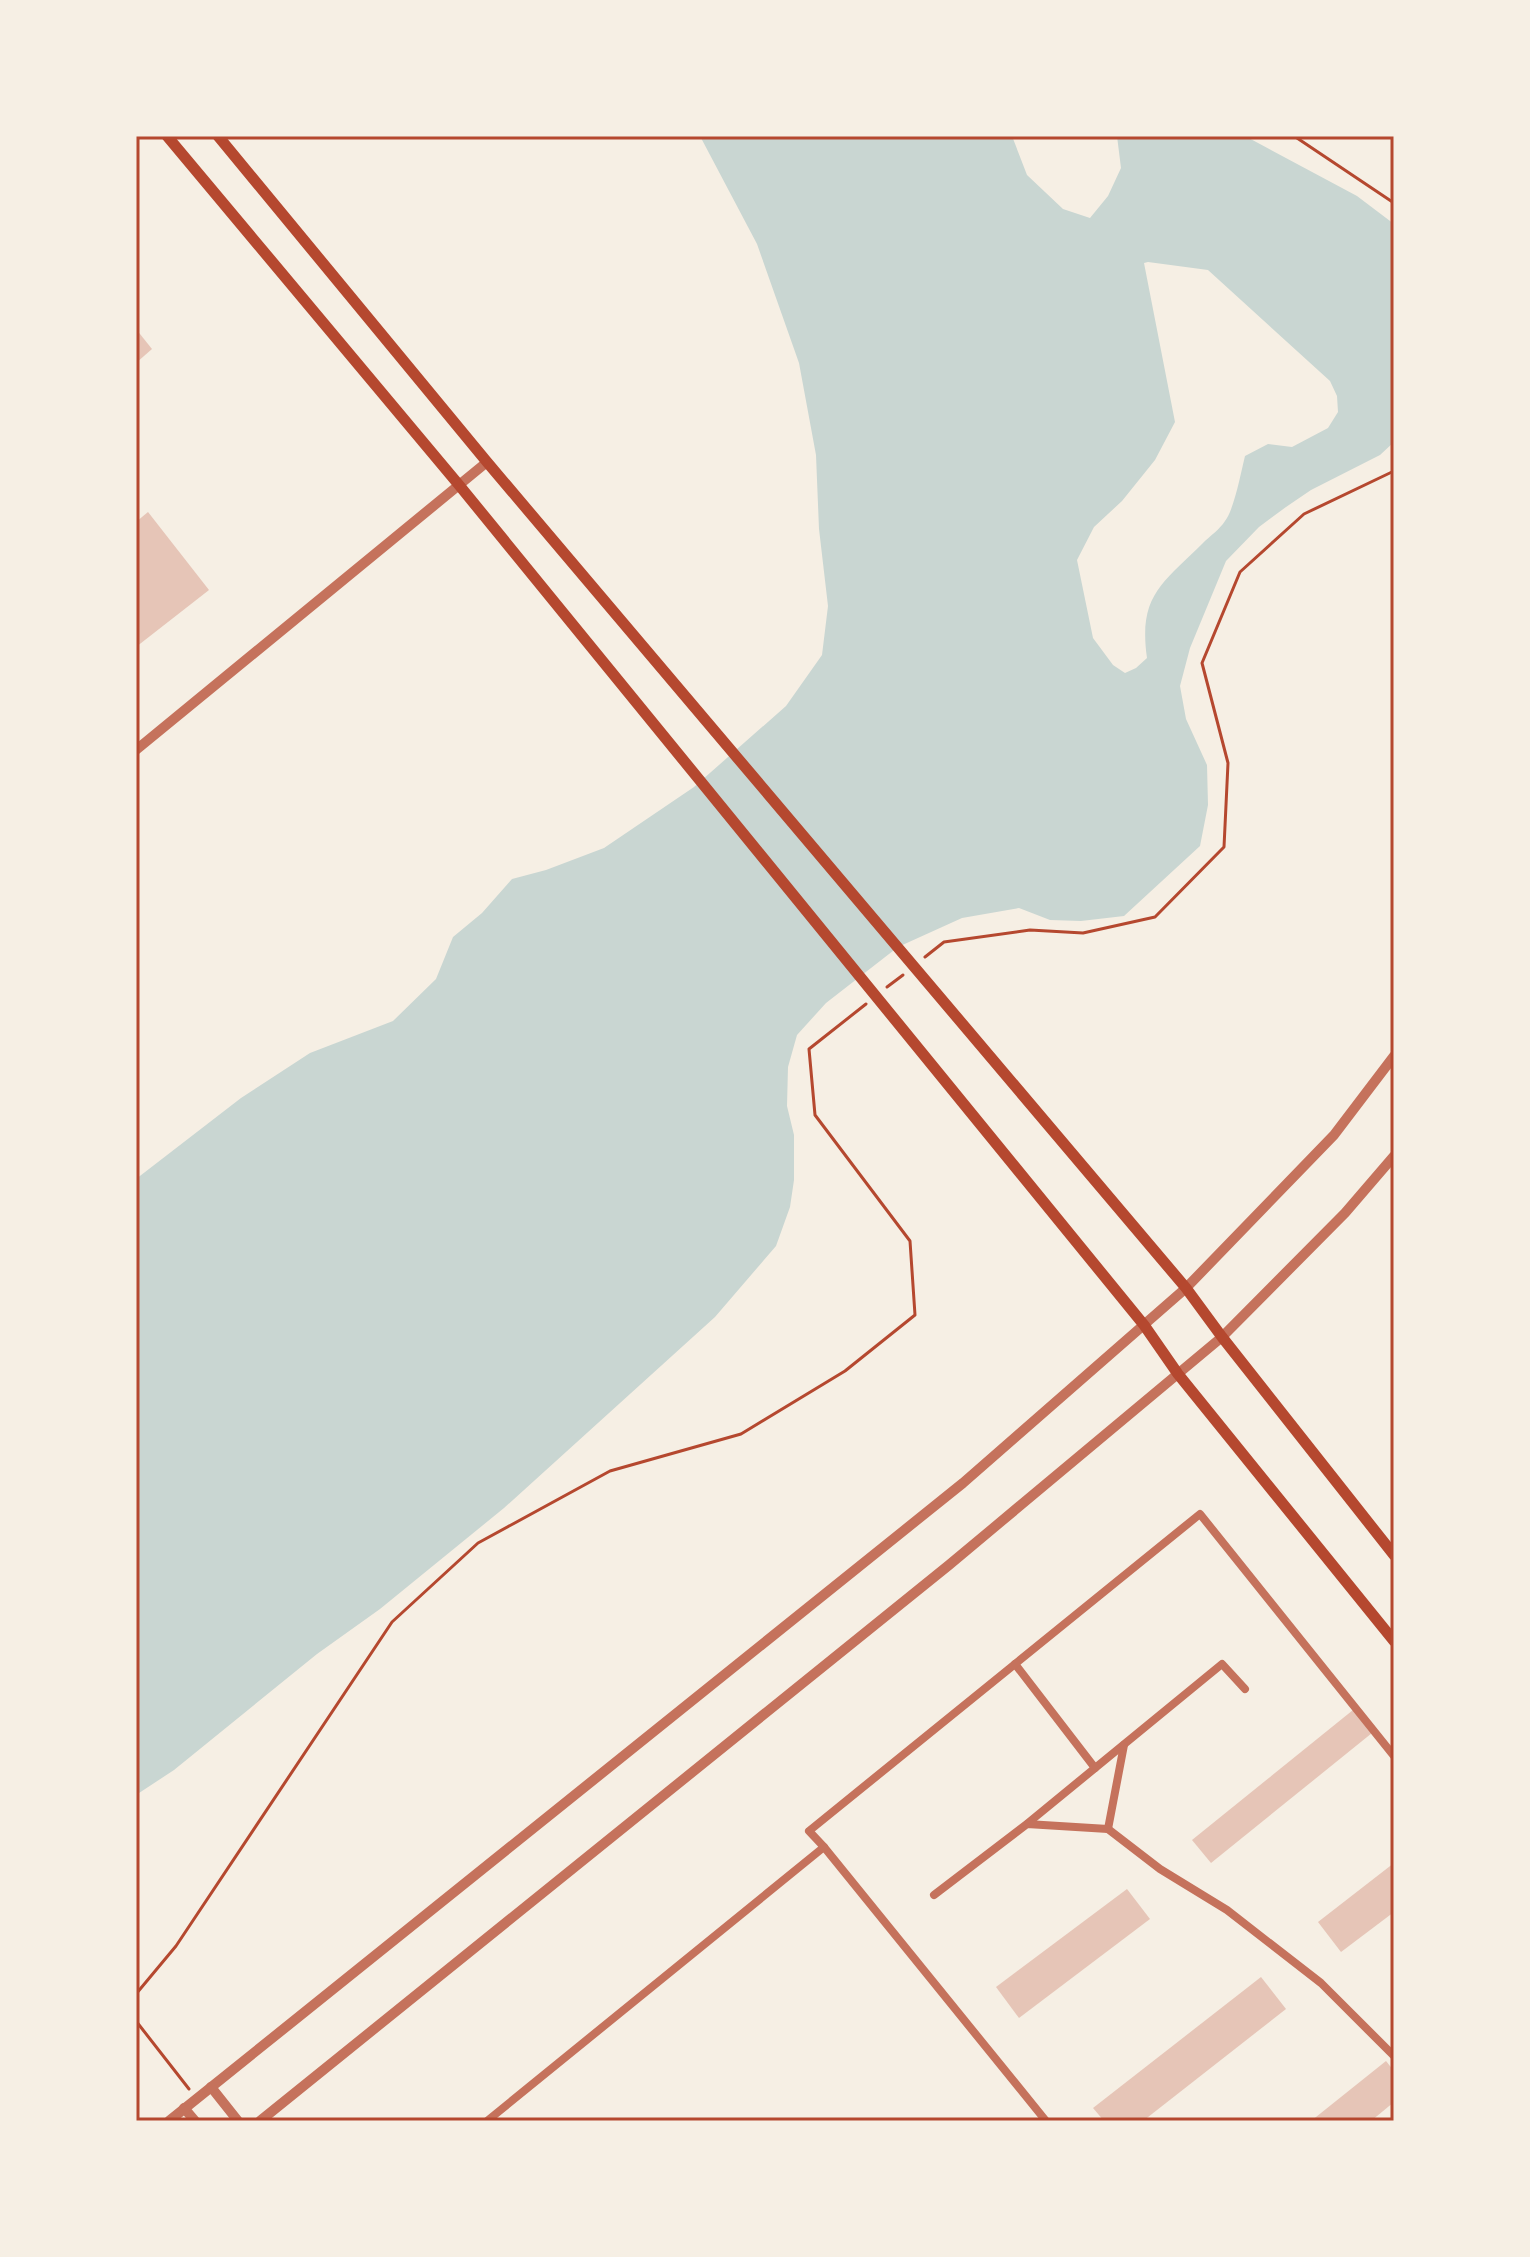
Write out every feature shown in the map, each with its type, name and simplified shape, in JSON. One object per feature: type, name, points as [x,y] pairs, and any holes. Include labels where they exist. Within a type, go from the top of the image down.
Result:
[{"type":"main road","points":[[167,136],[459,485],[890,1013],[1144,1325],[1178,1374],[1394,1641]]},
{"type":"main road","points":[[218,136],[487,462],[920,968],[1186,1288],[1394,1555]]},
{"type":"street","points":[[136,750],[487,462]]},
{"type":"street","points":[[169,2121],[963,1483],[1186,1288],[1334,1135],[1394,1056]]},
{"type":"street","points":[[260,2121],[949,1565],[1222,1337],[1345,1213],[1394,1156]]},
{"type":"street","points":[[1046,2121],[809,1831],[1200,1514],[1394,1756]]},
{"type":"street","points":[[1015,1664],[1095,1768]]},
{"type":"street","points":[[934,1895],[1027,1824],[1222,1664],[1245,1689]]},
{"type":"street","points":[[1108,1829],[1124,1744]]},
{"type":"street","points":[[1027,1824],[1108,1829],[1160,1869],[1227,1910],[1321,1983],[1394,2056]]},
{"type":"street","points":[[487,2121],[824,1847]]},
{"type":"street","points":[[211,2087],[238,2121]]},
{"type":"street","points":[[184,2108],[195,2121]]},
{"type":"path","points":[[1294,136],[1394,203]]},
{"type":"path","points":[[920,968],[944,942],[1030,930],[1083,933],[1155,917],[1224,847],[1228,763],[1202,663],[1240,572],[1304,514],[1394,471]]},
{"type":"path","points":[[883,991],[907,971]]},
{"type":"path","points":[[136,1994],[176,1946],[392,1622],[478,1543],[610,1471],[741,1434],[845,1371],[915,1315],[910,1241],[815,1115],[809,1049],[871,1000]]},
{"type":"path","points":[[136,2021],[196,2099]]},
{"type":"shaded area","points":[[700,136],[1012,136],[1027,175],[1063,209],[1090,218],[1108,196],[1121,168],[1117,136],[1245,136],[1357,196],[1394,224],[1394,442],[1380,455],[1311,490],[1286,507],[1259,527],[1226,561],[1190,648],[1180,686],[1186,719],[1207,765],[1208,805],[1200,846],[1124,916],[1081,921],[1050,920],[1019,908],[962,918],[898,947],[826,1003],[797,1035],[788,1067],[787,1106],[794,1135],[794,1180],[790,1207],[776,1246],[715,1317],[504,1508],[174,1770],[136,1795],[136,1179],[241,1098],[310,1053],[393,1021],[436,979],[453,937],[482,913],[512,879],[604,848],[694,787],[786,706],[822,655],[828,606],[819,529],[816,455],[799,363],[757,244]],"holes":[[[1144,263],[1208,270],[1330,381],[1337,396],[1338,412],[1328,428],[1292,447],[1268,444],[1245,456],[1228,516],[1157,592],[1146,619],[1147,658],[1125,673],[1113,665],[1093,638],[1077,560],[1094,527],[1122,501],[1155,460],[1175,422]]]},
{"type":"building","points":[[136,329],[152,349],[136,363]]},
{"type":"building","points":[[148,512],[209,590],[136,647],[136,522]]},
{"type":"building","points":[[1353,1710],[1372,1733],[1211,1863],[1192,1840]]},
{"type":"building","points":[[1394,1863],[1394,1912],[1341,1952],[1318,1922]]},
{"type":"building","points":[[1127,1889],[1150,1919],[1019,2018],[996,1987]]},
{"type":"building","points":[[1261,1977],[1286,2009],[1143,2121],[1104,2121],[1093,2108]]},
{"type":"building","points":[[1386,2061],[1394,2071],[1394,2102],[1371,2121],[1311,2121]]}]
